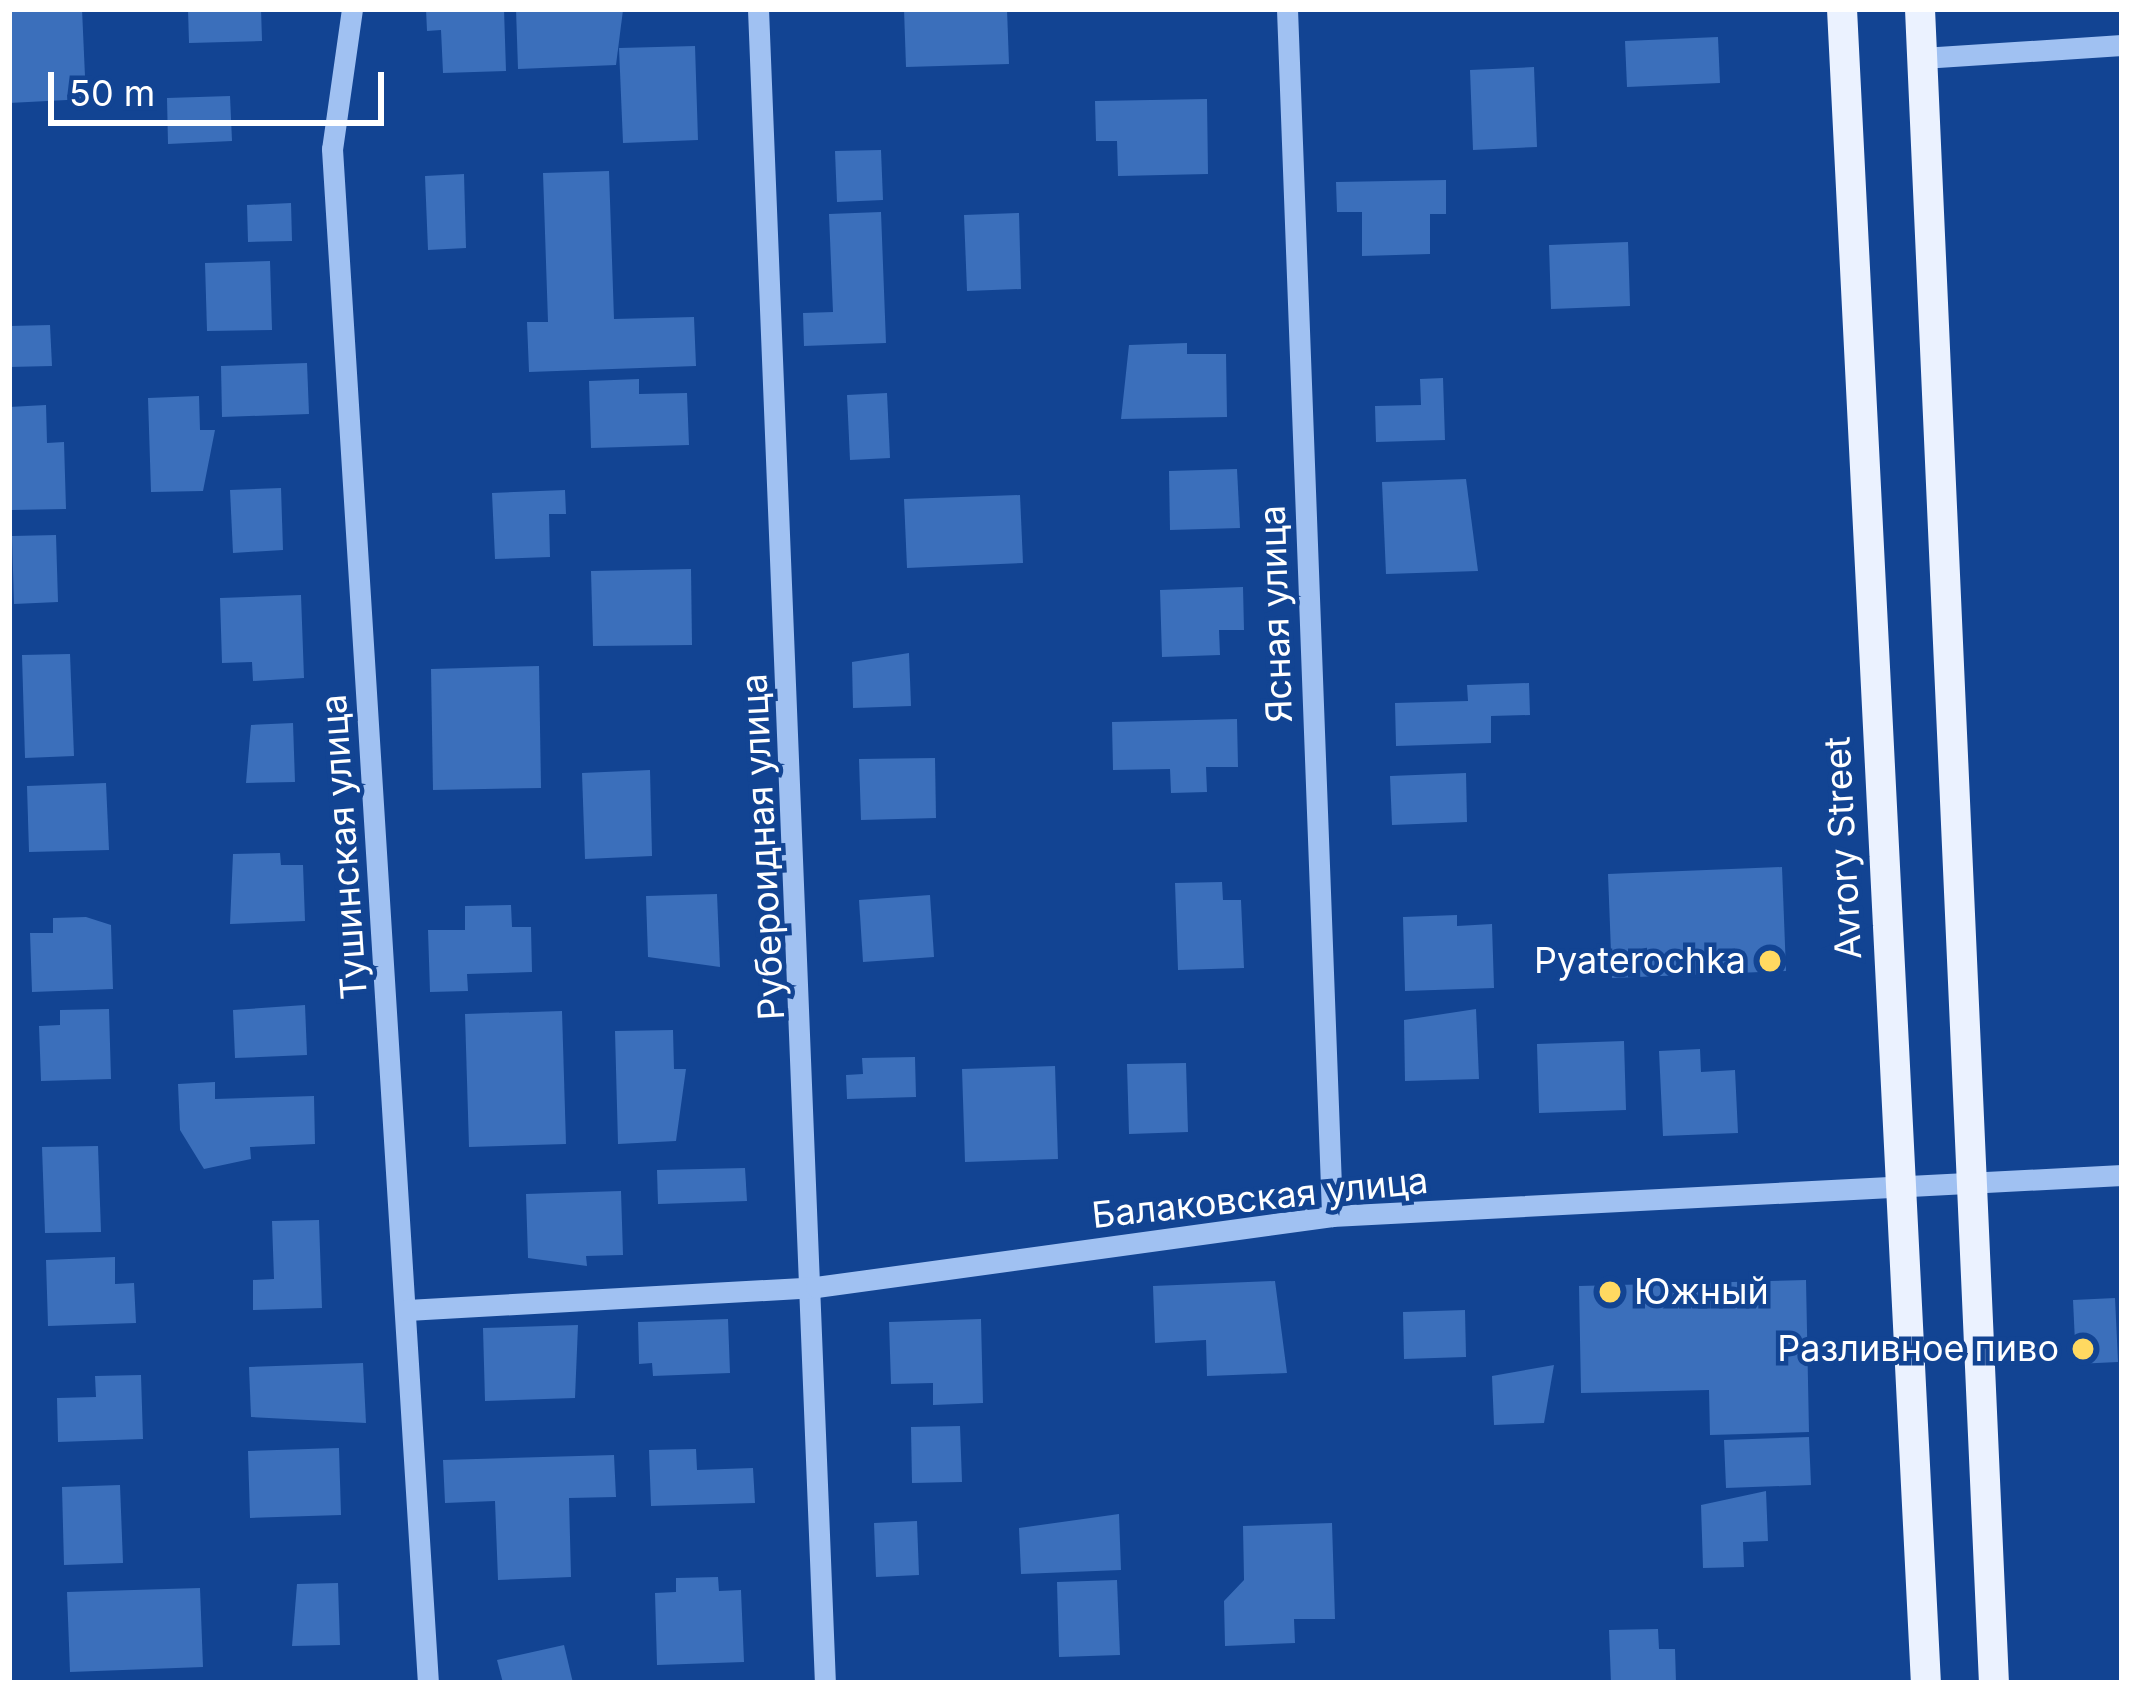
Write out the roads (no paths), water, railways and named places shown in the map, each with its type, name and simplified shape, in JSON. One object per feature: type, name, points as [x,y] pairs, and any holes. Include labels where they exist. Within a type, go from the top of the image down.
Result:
[{"type":"main road","name":"Avrory Street","points":[[1842,9],[1926,1683]]},
{"type":"main road","points":[[1920,9],[1994,1683]]},
{"type":"street","name":"Тушинская улица","points":[[352,9],[332,149],[428,1683]]},
{"type":"street","name":"Рубероидная улица","points":[[758,9],[816,1287],[825,1683]]},
{"type":"street","name":"Ясная улица","points":[[1287,9],[1332,1216]]},
{"type":"street","points":[[1922,58],[2122,45]]},
{"type":"street","name":"Балаковская улица","points":[[407,1310],[816,1287],[1332,1216],[2122,1175]]},
{"type":"place","name":"Pyaterochka","points":[[1770,961]]},
{"type":"place","name":"Южный","points":[[1610,1292]]},
{"type":"place","name":"Разливное пиво","points":[[2083,1349]]}]
